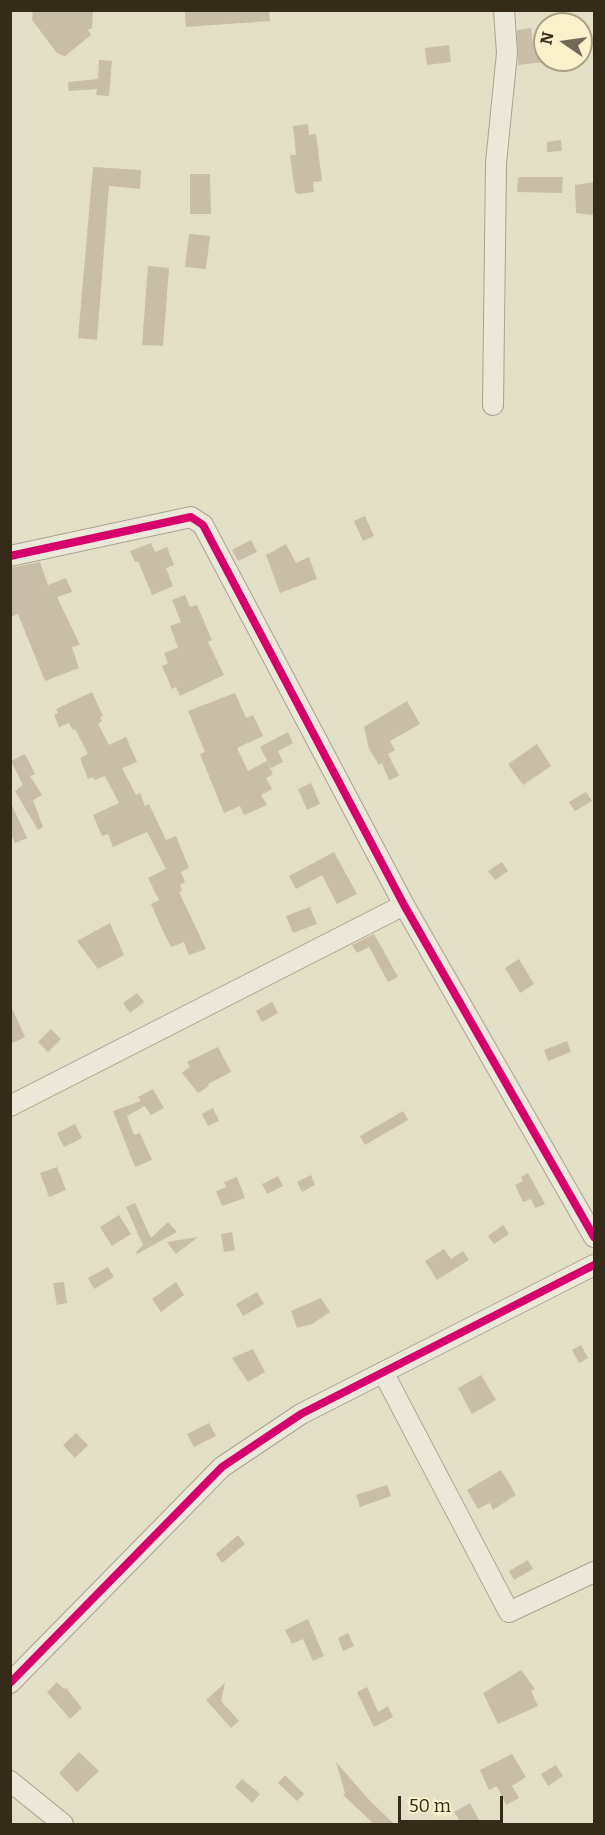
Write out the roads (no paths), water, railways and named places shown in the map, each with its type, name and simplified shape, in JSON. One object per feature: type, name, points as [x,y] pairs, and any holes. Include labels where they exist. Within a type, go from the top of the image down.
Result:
[{"type":"street","points":[[493,405],[496,163],[507,53],[504,10]]},
{"type":"street","points":[[10,556],[191,517],[198,520],[404,905],[594,1237]]},
{"type":"street","points":[[10,1106],[404,905]]},
{"type":"street","points":[[10,1683],[222,1467],[301,1414],[594,1265]]},
{"type":"street","points":[[382,1372],[509,1612],[594,1572]]},
{"type":"street","points":[[10,1781],[63,1824]]}]
